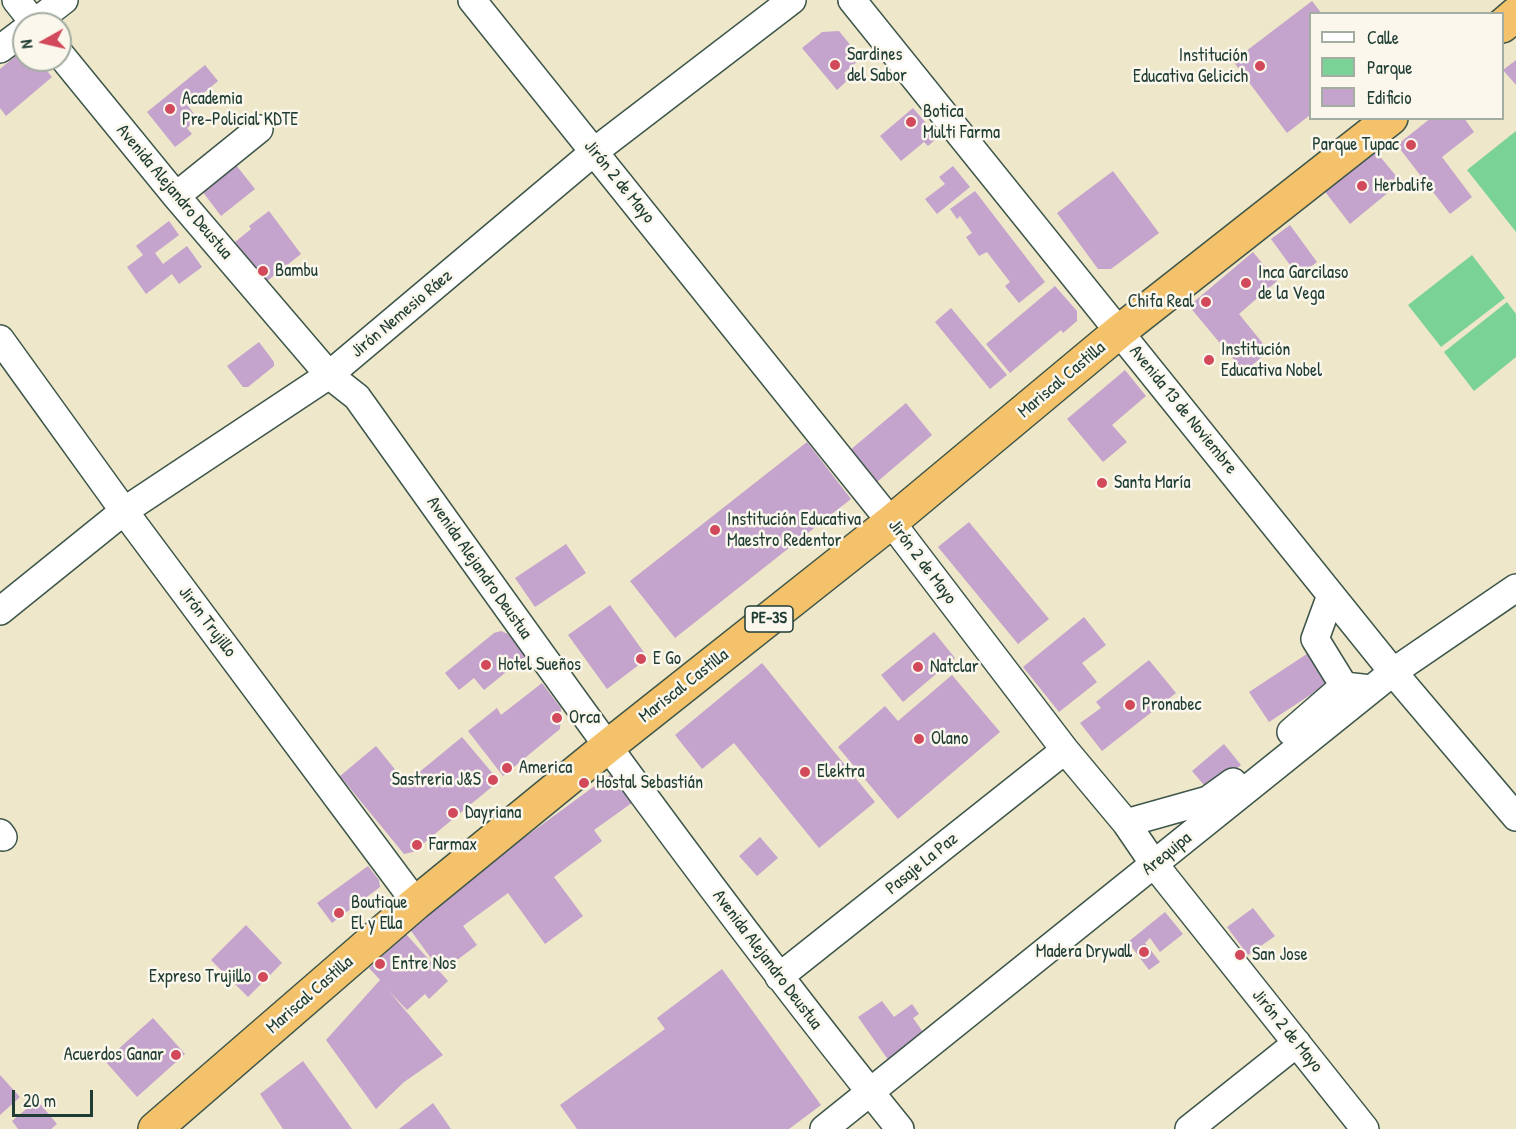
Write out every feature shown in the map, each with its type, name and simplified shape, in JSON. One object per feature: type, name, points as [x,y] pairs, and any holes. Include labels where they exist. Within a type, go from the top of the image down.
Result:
[{"type":"highway","points":[[1504,25],[1516,14]]},
{"type":"highway","name":"Mariscal Castilla","points":[[155,1129],[416,903],[607,747],[891,522],[1120,331],[1388,120]]},
{"type":"street","points":[[49,12],[64,0]]},
{"type":"street","name":"Jirón 2 de Mayo","points":[[472,0],[891,522],[1065,750],[1126,823],[1154,864],[1365,1129]]},
{"type":"street","name":"Jirón Nemesio Ráez","points":[[0,611],[124,511],[329,375],[595,151],[792,0]]},
{"type":"street","name":"Avenida 13 de Noviembre","points":[[852,0],[1393,672],[1516,817]]},
{"type":"street","name":"Avenida Alejandro Deustua","points":[[72,69],[176,196],[329,375],[357,397],[607,747],[779,977],[900,1129]]},
{"type":"street","points":[[176,196],[259,129]]},
{"type":"street","name":"Jirón Trujillo","points":[[0,339],[124,511],[416,903]]},
{"type":"street","name":"Arequipa","points":[[824,1129],[1154,864],[1232,792],[1393,672],[1516,588]]},
{"type":"street","points":[[1331,595],[1316,639],[1344,686]]},
{"type":"street","points":[[1126,823],[1232,792],[1344,686],[1371,689]]},
{"type":"street","name":"Pasaje La Paz","points":[[779,977],[1065,750]]},
{"type":"street","points":[[1189,1129],[1297,1043]]},
{"type":"green space","points":[[1516,131],[1516,232],[1467,170]]},
{"type":"green space","points":[[1472,255],[1505,298],[1441,347],[1408,305]]},
{"type":"green space","points":[[1507,302],[1516,314],[1516,357],[1474,391],[1444,352]]},
{"type":"building","points":[[1312,1],[1320,12],[1309,12],[1309,116],[1287,133],[1233,61]]},
{"type":"building","name":"Sardines del Sabor","points":[[839,31],[861,58],[844,73],[849,79],[837,90],[802,48],[822,32]]},
{"type":"building","points":[[12,59],[12,72],[48,72],[52,77],[6,116],[0,108],[0,69]]},
{"type":"building","points":[[1516,60],[1516,85],[1504,71]]},
{"type":"building","name":"Academia Pre-Policial KDTE","points":[[205,65],[218,81],[188,106],[198,119],[187,128],[192,134],[175,147],[147,112]]},
{"type":"building","name":"Botica Multi Farma","points":[[913,108],[938,137],[928,146],[924,142],[901,161],[880,136]]},
{"type":"building","points":[[1428,120],[1465,120],[1474,132],[1442,157],[1472,197],[1450,214],[1397,145]]},
{"type":"building","name":"Herbalife","points":[[1373,148],[1401,182],[1350,224],[1323,189]]},
{"type":"building","points":[[232,160],[255,189],[221,216],[199,187]]},
{"type":"building","points":[[953,166],[970,187],[937,214],[925,199],[945,184],[939,177]]},
{"type":"building","points":[[1113,171],[1159,233],[1111,269],[1098,269],[1057,213]]},
{"type":"building","points":[[975,191],[1045,282],[1019,303],[1005,286],[1010,282],[987,252],[979,256],[966,237],[972,233],[960,216],[957,219],[950,209]]},
{"type":"building","points":[[269,211],[301,254],[266,282],[235,242],[251,229],[249,226]]},
{"type":"building","points":[[169,221],[179,235],[155,253],[163,264],[187,246],[202,267],[179,284],[172,274],[146,294],[127,267],[143,255],[136,246]]},
{"type":"building","points":[[1290,225],[1317,262],[1298,276],[1271,239]]},
{"type":"building","points":[[1253,252],[1277,281],[1239,314],[1269,351],[1244,372],[1189,306]]},
{"type":"building","points":[[1055,286],[1077,311],[1077,321],[1063,333],[1061,330],[1010,373],[986,344]]},
{"type":"building","points":[[951,308],[1007,375],[990,389],[935,322]]},
{"type":"building","points":[[259,342],[274,362],[274,366],[248,387],[243,387],[227,366]]},
{"type":"building","points":[[1125,370],[1146,396],[1112,425],[1127,442],[1103,462],[1067,419]]},
{"type":"building","points":[[906,403],[932,435],[877,482],[849,451]]},
{"type":"building","points":[[807,442],[851,499],[675,638],[630,581]]},
{"type":"building","points":[[969,522],[1049,619],[1018,644],[938,547]]},
{"type":"building","points":[[566,544],[586,573],[535,607],[515,578]]},
{"type":"building","points":[[610,605],[648,658],[607,689],[568,635]]},
{"type":"building","points":[[1084,617],[1106,645],[1082,663],[1097,682],[1059,712],[1023,667]]},
{"type":"building","name":"Hotel Sueños","points":[[501,631],[508,634],[526,656],[484,690],[474,678],[459,690],[445,673],[494,633]]},
{"type":"building","name":"Natclar","points":[[934,632],[955,658],[903,702],[881,675]]},
{"type":"building","points":[[1316,648],[1336,678],[1269,722],[1249,692]]},
{"type":"building","name":"Pronabec","points":[[1149,660],[1176,693],[1102,751],[1080,723],[1101,708],[1096,702]]},
{"type":"building","name":"Elektra","points":[[762,663],[875,802],[819,848],[734,743],[702,769],[675,735]]},
{"type":"building","name":"Olano","points":[[952,675],[1000,732],[898,819],[838,747],[885,706],[898,721]]},
{"type":"building","points":[[542,683],[561,708],[560,729],[503,776],[468,731],[497,708],[501,715]]},
{"type":"building","points":[[462,737],[499,781],[413,852],[404,854],[340,776],[376,746],[406,783]]},
{"type":"building","points":[[1224,744],[1241,765],[1209,791],[1192,771]]},
{"type":"building","points":[[615,771],[636,800],[594,830],[602,841],[554,877],[583,916],[545,944],[508,893],[463,926],[477,945],[441,972],[409,928],[442,898]]},
{"type":"building","points":[[760,837],[778,858],[757,876],[739,856]]},
{"type":"building","points":[[368,866],[379,880],[380,887],[332,923],[317,903]]},
{"type":"building","points":[[1253,908],[1275,936],[1248,955],[1227,927]]},
{"type":"building","points":[[1165,912],[1183,934],[1160,952],[1150,938],[1145,943],[1160,962],[1149,970],[1128,942]]},
{"type":"building","points":[[246,925],[282,963],[248,997],[211,960]]},
{"type":"building","points":[[406,934],[448,981],[429,999],[425,994],[407,1010],[388,990],[443,1055],[404,1082],[376,1109],[326,1040],[380,980],[369,968]]},
{"type":"building","points":[[722,969],[821,1105],[789,1129],[577,1129],[560,1105],[665,1029],[657,1018]]},
{"type":"building","points":[[882,1001],[894,1017],[912,1004],[919,1014],[913,1018],[925,1035],[889,1061],[858,1017]]},
{"type":"building","points":[[153,1018],[185,1054],[137,1097],[105,1061]]},
{"type":"building","points":[[303,1061],[352,1129],[283,1129],[260,1094]]},
{"type":"building","points":[[0,1075],[20,1097],[0,1115]]},
{"type":"building","points":[[37,1100],[57,1124],[51,1129],[18,1129],[12,1121]]},
{"type":"building","points":[[433,1103],[451,1129],[399,1129]]},
{"type":"place","name":"Sardines del Sabor","points":[[835,65]]},
{"type":"place","name":"Institución Educativa Gelicich","points":[[1260,66]]},
{"type":"place","name":"Academia Pre-Policial KDTE","points":[[170,109]]},
{"type":"place","name":"Botica Multi Farma","points":[[911,122]]},
{"type":"place","name":"Parque Tupac","points":[[1411,145]]},
{"type":"place","name":"Herbalife","points":[[1362,186]]},
{"type":"place","name":"Bambu","points":[[263,271]]},
{"type":"place","name":"Inca Garcilaso de la Vega","points":[[1246,283]]},
{"type":"place","name":"Chifa Real","points":[[1206,302]]},
{"type":"place","name":"Institución Educativa Nobel","points":[[1209,360]]},
{"type":"place","name":"Santa María","points":[[1102,483]]},
{"type":"place","name":"Institución Educativa Maestro Redentor","points":[[715,530]]},
{"type":"place","name":"E Go","points":[[641,659]]},
{"type":"place","name":"Hotel Sueños","points":[[486,665]]},
{"type":"place","name":"Natclar","points":[[918,667]]},
{"type":"place","name":"Pronabec","points":[[1130,705]]},
{"type":"place","name":"Orca","points":[[557,718]]},
{"type":"place","name":"Olano","points":[[919,739]]},
{"type":"place","name":"America","points":[[507,768]]},
{"type":"place","name":"Elektra","points":[[805,772]]},
{"type":"place","name":"Sastreria J&S","points":[[493,780]]},
{"type":"place","name":"Hostal Sebastián","points":[[584,783]]},
{"type":"place","name":"Dayriana","points":[[453,813]]},
{"type":"place","name":"Farmax","points":[[417,845]]},
{"type":"place","name":"Boutique El y Ella","points":[[339,913]]},
{"type":"place","name":"Madera Drywall","points":[[1144,952]]},
{"type":"place","name":"San Jose","points":[[1240,955]]},
{"type":"place","name":"Entre Nos","points":[[380,964]]},
{"type":"place","name":"Expreso Trujillo","points":[[263,977]]},
{"type":"place","name":"Acuerdos Ganar","points":[[176,1055]]}]
